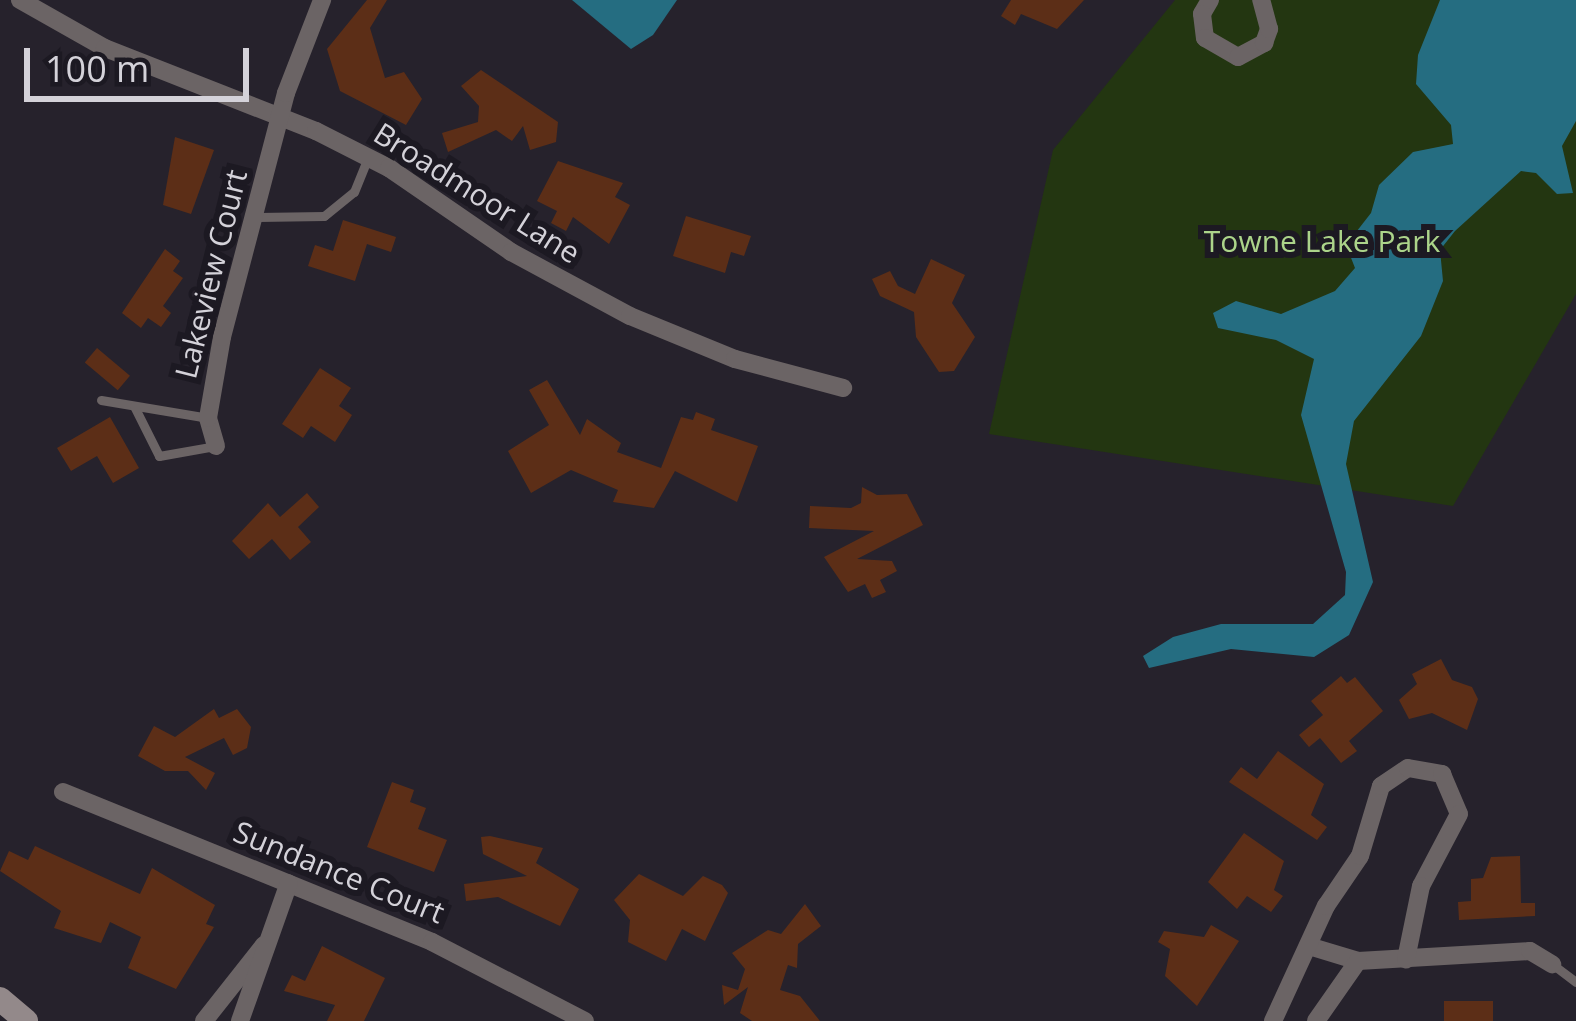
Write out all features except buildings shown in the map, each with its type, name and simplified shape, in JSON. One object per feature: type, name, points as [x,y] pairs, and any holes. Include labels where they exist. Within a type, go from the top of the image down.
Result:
[{"type":"main road","points":[[0,999],[26,1021]]},
{"type":"street","name":"Broadmoor Lane","points":[[20,0],[105,48],[279,116],[368,158],[582,294],[736,358],[843,388]]},
{"type":"street","name":"Lakeview Court","points":[[217,446],[208,418],[222,337],[257,217],[279,116],[322,0]]},
{"type":"street","points":[[1208,1],[1205,38],[1238,57],[1264,43],[1270,29],[1261,0]]},
{"type":"street","points":[[1273,1021],[1312,947],[1326,906],[1360,856],[1381,786],[1391,774],[1424,769],[1442,774],[1459,814],[1420,886],[1406,958]]},
{"type":"street","name":"Sundance Court","points":[[63,792],[432,942],[585,1021]]},
{"type":"street","points":[[240,1021],[263,945],[290,884]]},
{"type":"street","points":[[213,1018],[263,945]]},
{"type":"street","points":[[1312,947],[1358,962],[1530,951],[1552,964]]},
{"type":"street","points":[[1316,1021],[1358,962]]},
{"type":"lane","points":[[257,217],[324,216],[354,191],[368,158]]},
{"type":"lane","points":[[101,400],[208,418]]},
{"type":"lane","points":[[134,406],[159,456],[217,446]]},
{"type":"lane","points":[[1552,964],[1576,982]]},
{"type":"green space","name":"Towne Lake Park","points":[[1175,0],[1576,0],[1576,294],[1453,506],[989,434],[1053,150]]},
{"type":"water","points":[[572,0],[677,0],[653,35],[631,49]]},
{"type":"water","points":[[1440,0],[1576,0],[1576,121],[1562,146],[1573,193],[1557,194],[1536,173],[1521,171],[1440,250],[1443,281],[1421,336],[1354,421],[1346,464],[1373,582],[1349,635],[1314,657],[1231,649],[1149,668],[1143,656],[1173,637],[1221,624],[1313,624],[1345,595],[1346,572],[1301,415],[1314,359],[1276,340],[1218,328],[1213,313],[1236,301],[1281,314],[1335,291],[1355,268],[1346,245],[1371,213],[1379,185],[1413,152],[1453,144],[1451,125],[1416,84],[1418,55]]}]
